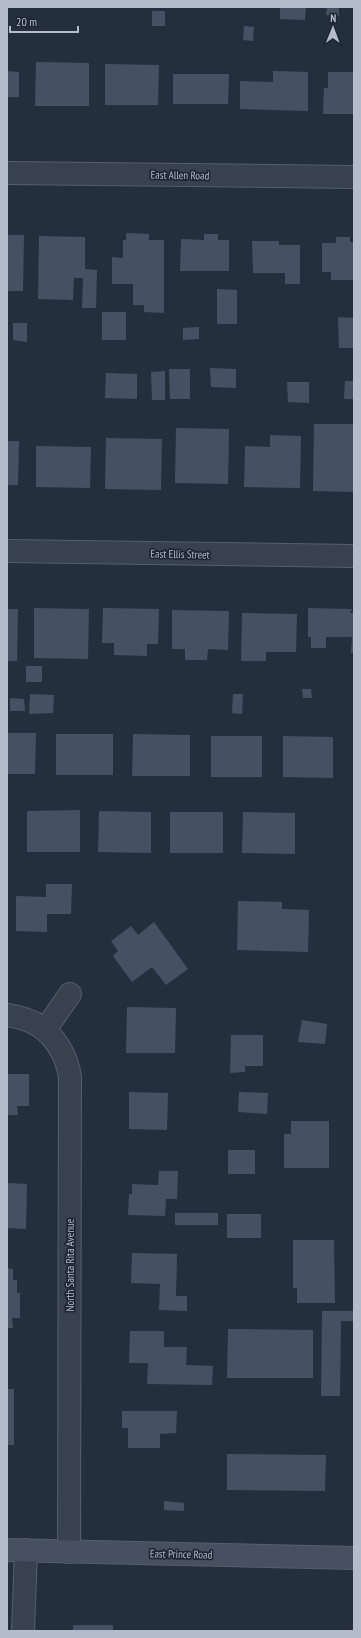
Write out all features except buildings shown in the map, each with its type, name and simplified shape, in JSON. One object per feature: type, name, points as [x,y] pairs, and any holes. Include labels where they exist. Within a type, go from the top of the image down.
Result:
[{"type":"main road","name":"East Prince Road","points":[[16,1550],[354,1558]]},
{"type":"street","name":"East Allen Road","points":[[7,172],[354,177]]},
{"type":"street","name":"East Ellis Street","points":[[7,551],[354,556]]},
{"type":"street","points":[[45,1030],[70,994]]},
{"type":"street","name":"North Santa Rita Avenue","points":[[7,1015],[27,1019],[37,1023],[45,1030],[58,1044],[63,1053],[70,1077],[69,1552]]},
{"type":"street","points":[[16,1550],[23,1631]]}]
